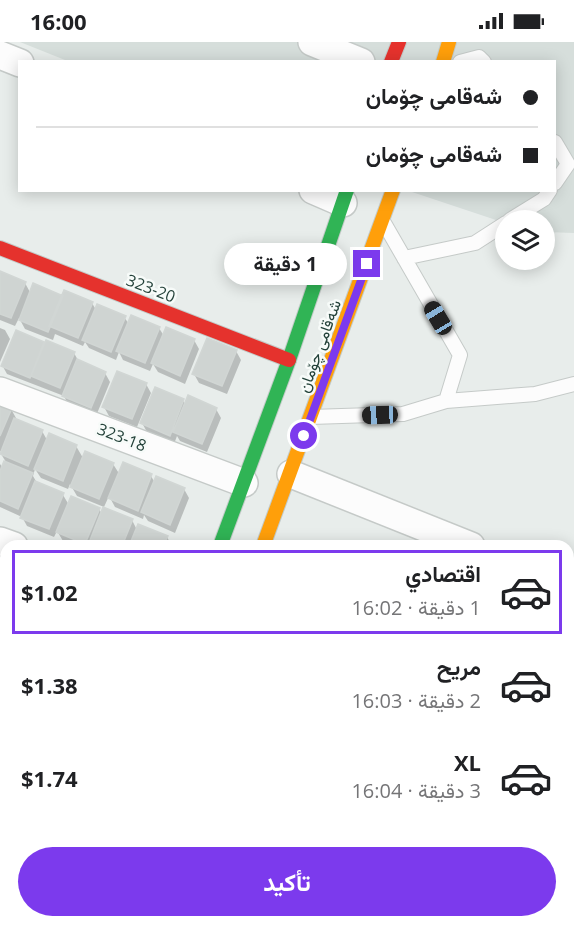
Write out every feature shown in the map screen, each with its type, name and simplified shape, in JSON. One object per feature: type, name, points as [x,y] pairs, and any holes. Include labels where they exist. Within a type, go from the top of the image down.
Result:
[{"type":"street","points":[[312,42],[356,60]]},
{"type":"street","points":[[392,60],[399,42]]},
{"type":"street","points":[[444,60],[449,42]]},
{"type":"street","points":[[0,55],[18,62]]},
{"type":"street","points":[[322,192],[345,197]]},
{"type":"street","name":"شەقامی چۆمان","points":[[265,540],[392,192]]},
{"type":"street","name":"شەقامی چۆمان","points":[[222,540],[289,360],[345,197]]},
{"type":"street","name":"323-20","points":[[0,248],[289,360]]},
{"type":"street","name":"323-18","points":[[0,391],[244,483]]},
{"type":"street","points":[[291,474],[456,540]]},
{"type":"lane","points":[[468,60],[479,57],[482,60]]},
{"type":"lane","points":[[556,144],[568,164],[556,182]]},
{"type":"lane","points":[[526,210],[544,199],[549,192]]},
{"type":"lane","points":[[383,220],[460,355],[446,402]]},
{"type":"lane","points":[[404,258],[475,243],[495,230]]},
{"type":"lane","points":[[311,417],[403,414],[446,402],[535,394],[574,384]]},
{"type":"shaded area","points":[[20,42],[574,42],[574,233],[555,232],[555,210],[495,210],[495,220],[412,192],[556,192],[556,60],[65,60]]},
{"type":"building","points":[[0,271],[26,282],[11,318],[0,314]]},
{"type":"building","points":[[33,283],[63,296],[48,332],[19,320]]},
{"type":"building","points":[[64,290],[93,302],[78,338],[49,326]]},
{"type":"building","points":[[97,304],[126,316],[111,352],[82,340]]},
{"type":"building","points":[[131,315],[160,327],[145,363],[116,351]]},
{"type":"building","points":[[166,327],[195,339],[180,376],[151,363]]},
{"type":"building","points":[[16,330],[44,342],[30,378],[1,366]]},
{"type":"building","points":[[207,338],[237,350],[222,386],[192,374]]},
{"type":"building","points":[[46,340],[75,352],[60,388],[31,376]]},
{"type":"building","points":[[77,359],[106,372],[91,408],[62,396]]},
{"type":"building","points":[[117,371],[147,383],[132,419],[102,407]]},
{"type":"building","points":[[155,387],[184,399],[170,436],[140,423]]},
{"type":"building","points":[[188,395],[217,408],[202,444],[173,432]]},
{"type":"building","points":[[0,403],[12,408],[0,436]]},
{"type":"building","points":[[14,418],[43,430],[28,466],[0,454]]},
{"type":"building","points":[[49,433],[77,445],[63,481],[34,469]]},
{"type":"building","points":[[85,451],[114,463],[99,499],[70,487]]},
{"type":"building","points":[[4,461],[33,473],[18,509],[0,501],[0,471]]},
{"type":"building","points":[[123,462],[152,474],[138,511],[108,498]]},
{"type":"building","points":[[156,476],[185,488],[170,525],[141,512]]},
{"type":"building","points":[[35,481],[64,493],[49,529],[20,518]]},
{"type":"building","points":[[71,496],[100,508],[87,540],[75,540],[56,532]]},
{"type":"building","points":[[103,507],[133,519],[124,540],[90,540]]},
{"type":"building","points":[[138,524],[168,536],[166,540],[131,540]]},
{"type":"traffic: fast","points":[[222,540],[289,360],[346,192]]},
{"type":"traffic: slow","points":[[444,60],[449,42]]},
{"type":"traffic: slow","points":[[265,540],[392,192]]},
{"type":"traffic: jam","points":[[392,60],[399,42]]},
{"type":"traffic: jam","points":[[0,248],[289,360]]},
{"type":"route","points":[[304,436],[367,264]]}]
